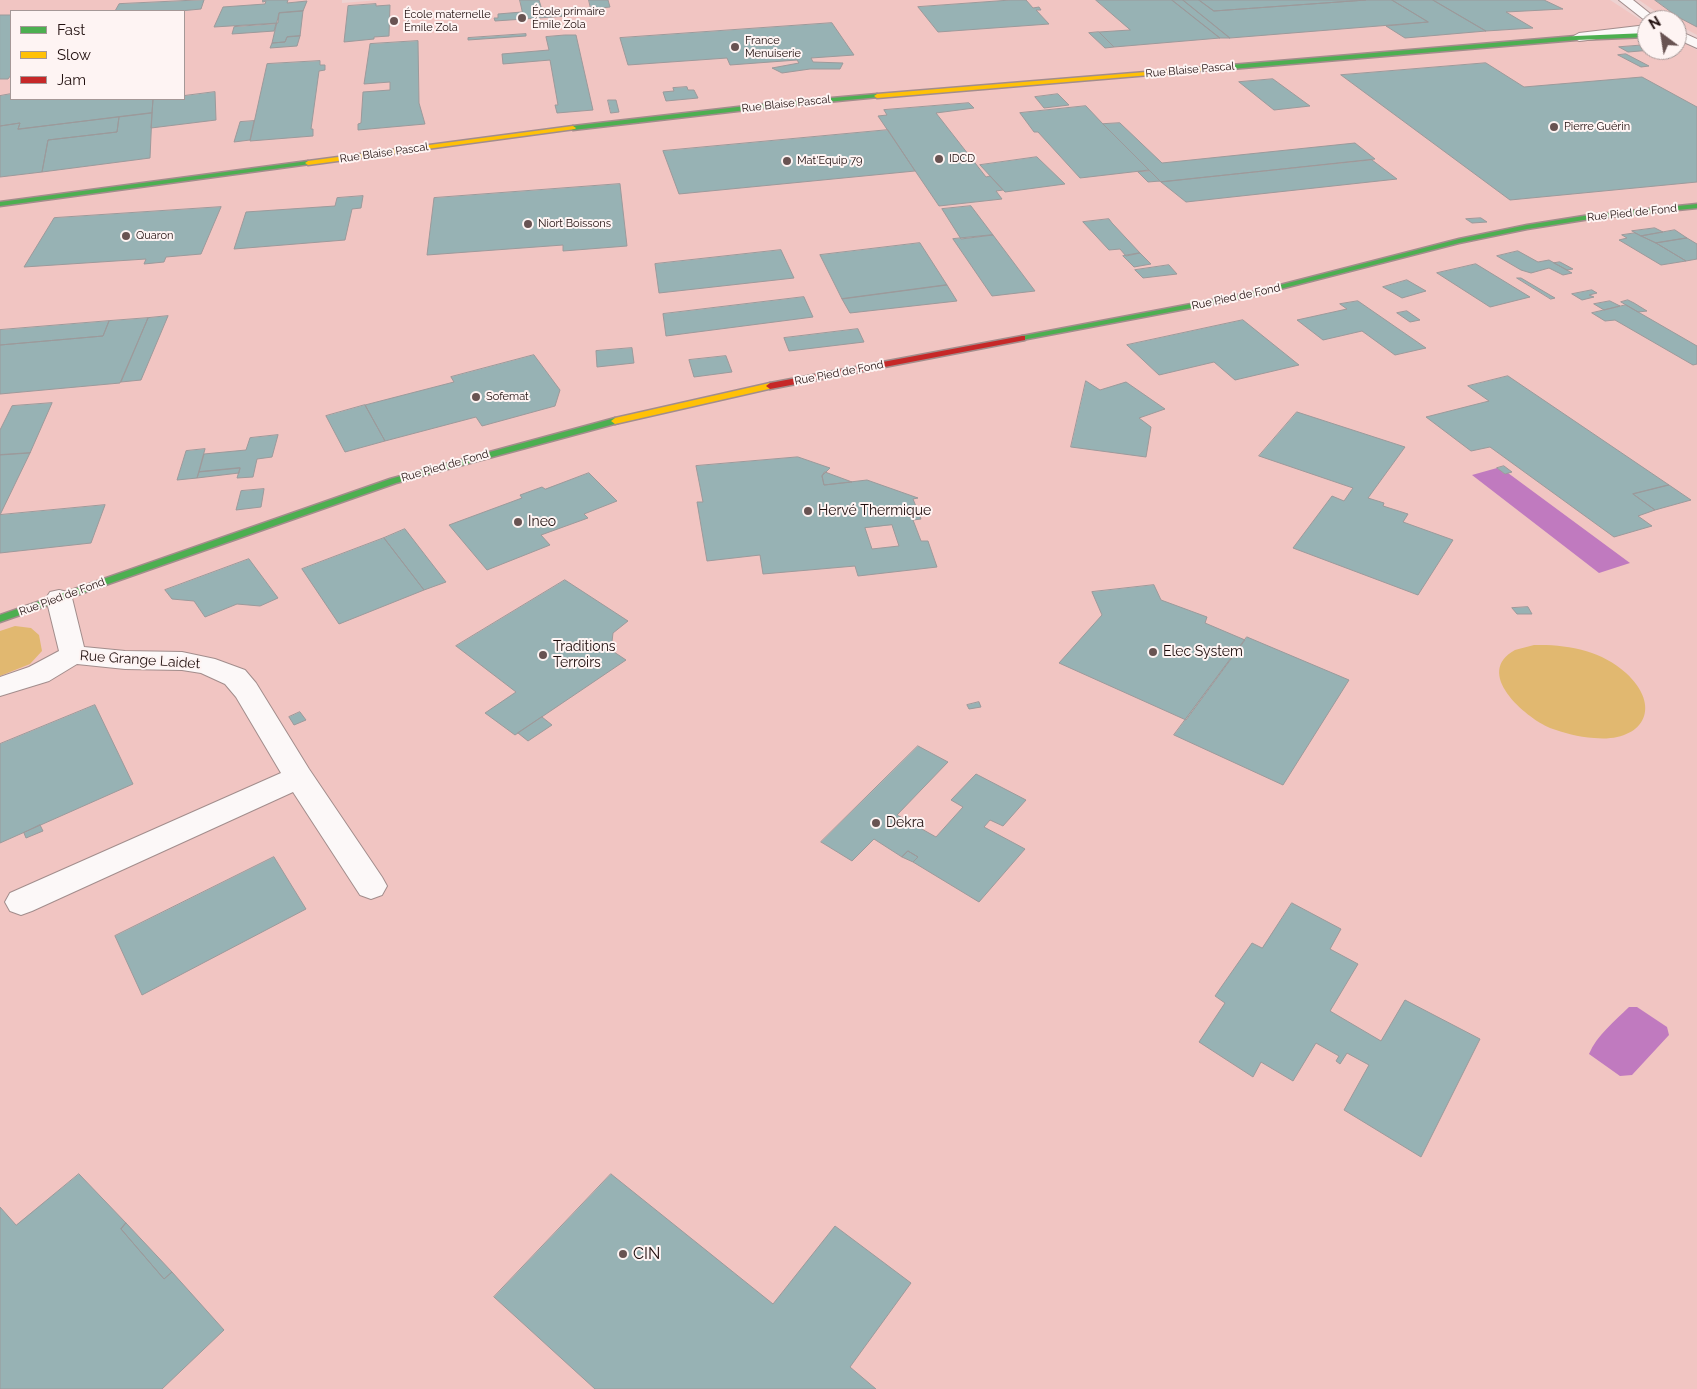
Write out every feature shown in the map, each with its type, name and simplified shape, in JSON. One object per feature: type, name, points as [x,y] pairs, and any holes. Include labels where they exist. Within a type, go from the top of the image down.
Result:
[{"type":"street","points":[[1625,0],[1638,10]]},
{"type":"street","name":"Rue Blaise Pascal","points":[[1576,38],[1637,30]]},
{"type":"street","name":"Rue Blaise Pascal","points":[[0,204],[638,120],[754,107],[1576,38],[1637,35]]},
{"type":"street","name":"Rue Pied de Fond","points":[[0,619],[393,481],[609,422],[779,384],[1249,295],[1459,241],[1527,226],[1590,217],[1697,206]]},
{"type":"street","name":"Rue Grange Laidet","points":[[59,598],[73,655],[125,660],[182,661],[206,665],[235,677],[246,690],[299,777],[371,886]]},
{"type":"street","points":[[0,687],[39,674],[73,655]]},
{"type":"street","points":[[22,902],[299,777]]},
{"type":"shaded area","points":[[0,0],[342,0],[342,3],[380,0],[1610,0],[1637,18],[1637,60],[1687,60],[1687,45],[1697,50],[1697,1389],[0,1389]]},
{"type":"shaded area","points":[[1639,0],[1697,0],[1697,35],[1687,30],[1687,10],[1653,10]]},
{"type":"shaded area","points":[[1497,468],[1505,474],[1508,473],[1630,563],[1599,573],[1472,475]]},
{"type":"shaded area","points":[[15,626],[31,628],[39,635],[42,651],[30,664],[0,676],[0,631]]},
{"type":"shaded area","points":[[1534,645],[1571,647],[1594,654],[1616,665],[1638,686],[1644,699],[1645,710],[1642,720],[1635,729],[1625,735],[1611,738],[1594,738],[1582,737],[1550,728],[1528,714],[1507,694],[1501,682],[1499,670],[1503,660],[1515,650]]},
{"type":"shaded area","points":[[1629,1007],[1637,1007],[1667,1027],[1669,1035],[1632,1075],[1620,1076],[1589,1054],[1601,1034]]},
{"type":"building","points":[[204,0],[201,9],[185,11],[116,10],[119,4]]},
{"type":"building","points":[[263,0],[288,0],[287,3],[307,1],[303,11],[279,13],[278,23],[214,27],[223,7],[265,4],[266,1],[263,2]]},
{"type":"building","points":[[520,0],[539,0],[542,10],[580,9],[582,15],[495,21],[494,18],[498,18],[498,14],[522,12]]},
{"type":"building","points":[[589,0],[608,0],[610,7],[591,9]]},
{"type":"building","points":[[1026,0],[1033,8],[1039,7],[1041,10],[1036,10],[1049,24],[938,32],[918,7]]},
{"type":"building","points":[[1096,0],[1172,0],[1220,38],[1114,47],[1099,32],[1130,30]]},
{"type":"building","points":[[1172,0],[1183,0],[1230,38],[1220,38]]},
{"type":"building","points":[[1183,0],[1199,0],[1214,11],[1366,0],[1392,0],[1428,22],[1230,38]]},
{"type":"building","points":[[1199,0],[1366,0],[1214,11]]},
{"type":"building","points":[[1392,0],[1433,0],[1486,31],[1405,38],[1386,26],[1428,22]]},
{"type":"building","points":[[1433,0],[1544,0],[1563,9],[1506,12],[1533,28],[1486,31]]},
{"type":"building","points":[[1655,0],[1697,0],[1697,27],[1687,22],[1687,10],[1669,10]]},
{"type":"building","points":[[376,4],[376,6],[390,5],[389,36],[344,42],[348,6]]},
{"type":"building","points":[[303,11],[300,36],[287,37],[285,42],[272,43],[279,13]]},
{"type":"building","points":[[0,15],[10,15],[10,76],[8,79],[0,79]]},
{"type":"building","name":"France Menuiserie","points":[[832,23],[854,55],[811,58],[813,62],[843,63],[840,69],[810,69],[782,73],[772,68],[799,63],[797,60],[730,65],[727,58],[628,65],[620,38]]},
{"type":"building","points":[[276,24],[274,31],[232,34],[234,27]]},
{"type":"building","points":[[1099,32],[1114,47],[1105,48],[1089,33]]},
{"type":"building","points":[[526,34],[526,36],[468,40],[468,38]]},
{"type":"building","points":[[576,35],[593,110],[557,113],[555,105],[558,105],[550,60],[503,64],[502,54],[549,50],[546,37]]},
{"type":"building","points":[[300,36],[297,46],[270,48],[272,43],[285,42],[287,37]]},
{"type":"building","points":[[418,41],[419,103],[425,124],[358,130],[358,124],[361,123],[363,92],[390,90],[390,82],[364,84],[370,44]]},
{"type":"building","points":[[1637,46],[1637,51],[1628,52],[1619,47]]},
{"type":"building","points":[[1626,54],[1649,66],[1641,67],[1618,55]]},
{"type":"building","points":[[320,61],[320,65],[325,65],[325,70],[319,71],[311,129],[313,129],[313,136],[250,141],[267,64]]},
{"type":"building","name":"Pierre Guérin","points":[[1486,63],[1524,87],[1642,77],[1697,107],[1697,182],[1510,200],[1341,75]]},
{"type":"building","points":[[1273,79],[1310,106],[1274,110],[1239,82]]},
{"type":"building","points":[[687,87],[688,90],[694,90],[698,98],[666,101],[663,92],[674,91],[673,88]]},
{"type":"building","points":[[215,92],[216,120],[151,128],[153,100],[185,100],[185,96]]},
{"type":"building","points":[[10,94],[10,100],[153,100],[152,113],[18,129],[20,123],[0,126],[0,96]]},
{"type":"building","points":[[1058,94],[1069,105],[1044,108],[1035,97]]},
{"type":"building","points":[[608,100],[616,100],[619,112],[611,113]]},
{"type":"building","name":"IDCD","points":[[969,103],[974,108],[936,113],[986,177],[990,176],[1003,190],[996,191],[1002,199],[939,206],[878,116],[887,115],[884,110]]},
{"type":"building","points":[[1086,106],[1149,170],[1080,178],[1038,132],[1034,132],[1020,113]]},
{"type":"building","points":[[152,113],[150,158],[42,172],[48,140],[117,132],[119,117]]},
{"type":"building","points":[[119,117],[117,132],[48,140],[42,172],[0,177],[0,126],[20,123],[18,129]]},
{"type":"building","points":[[254,121],[250,140],[234,142],[240,122]]},
{"type":"building","points":[[1120,123],[1162,163],[1355,143],[1375,159],[1161,182],[1103,124]]},
{"type":"building","name":"Mat'Equip 79","points":[[888,130],[915,171],[679,194],[663,151]]},
{"type":"building","points":[[1037,157],[1065,184],[1005,192],[980,165]]},
{"type":"building","points":[[1372,160],[1397,179],[1186,202],[1161,182]]},
{"type":"building","points":[[1150,171],[1160,181],[1148,182],[1138,172]]},
{"type":"building","name":"Niort Boissons","points":[[620,184],[627,246],[563,251],[563,245],[427,255],[434,198]]},
{"type":"building","points":[[363,196],[361,208],[352,209],[345,240],[234,249],[246,212],[335,206],[337,198]]},
{"type":"building","points":[[971,206],[993,235],[961,239],[942,209]]},
{"type":"building","name":"Quaron","points":[[221,207],[201,254],[166,257],[164,262],[144,264],[146,259],[24,267],[54,218]]},
{"type":"building","points":[[1481,218],[1487,222],[1472,223],[1466,219]]},
{"type":"building","points":[[1109,219],[1140,253],[1126,256],[1120,249],[1109,250],[1083,222]]},
{"type":"building","points":[[1655,228],[1663,232],[1641,236],[1632,231]]},
{"type":"building","points":[[1675,230],[1687,238],[1656,243],[1641,236]]},
{"type":"building","points":[[1635,233],[1686,261],[1661,265],[1619,240],[1627,238],[1622,235]]},
{"type":"building","points":[[993,235],[1035,291],[992,296],[953,239]]},
{"type":"building","points":[[1687,238],[1697,244],[1697,259],[1686,261],[1656,243]]},
{"type":"building","points":[[920,243],[947,285],[842,299],[820,255]]},
{"type":"building","points":[[781,250],[794,278],[659,293],[655,264]]},
{"type":"building","points":[[1518,251],[1538,262],[1549,260],[1572,273],[1563,275],[1549,268],[1531,273],[1521,270],[1497,256]]},
{"type":"building","points":[[1140,253],[1151,264],[1134,267],[1123,256]]},
{"type":"building","points":[[1560,262],[1573,269],[1567,270],[1554,263]]},
{"type":"building","points":[[1476,264],[1530,297],[1490,307],[1437,273]]},
{"type":"building","points":[[1169,265],[1177,274],[1143,278],[1135,270]]},
{"type":"building","points":[[1517,278],[1521,278],[1555,298],[1551,299]]},
{"type":"building","points":[[1407,280],[1426,291],[1402,298],[1383,287]]},
{"type":"building","points":[[947,285],[957,301],[850,313],[842,299]]},
{"type":"building","points":[[1592,290],[1597,293],[1589,295],[1594,297],[1582,300],[1572,294]]},
{"type":"building","points":[[804,297],[813,317],[666,336],[663,314]]},
{"type":"building","points":[[1628,300],[1647,311],[1638,312],[1621,302]]},
{"type":"building","points":[[1358,301],[1426,348],[1395,355],[1362,331],[1323,340],[1297,320],[1347,309],[1340,304]]},
{"type":"building","points":[[1610,301],[1620,306],[1604,310],[1594,304]]},
{"type":"building","points":[[1626,305],[1697,346],[1697,364],[1693,365],[1615,320],[1605,321],[1592,313]]},
{"type":"building","points":[[1407,311],[1420,320],[1410,322],[1397,313]]},
{"type":"building","points":[[168,316],[141,380],[121,382],[148,318]]},
{"type":"building","points":[[148,318],[120,383],[0,394],[0,345],[103,336],[109,321]]},
{"type":"building","points":[[1243,320],[1299,365],[1235,380],[1214,362],[1159,375],[1127,345]]},
{"type":"building","points":[[109,321],[103,336],[0,345],[0,330]]},
{"type":"building","points":[[858,329],[864,342],[789,351],[784,338]]},
{"type":"building","points":[[632,348],[634,363],[597,367],[596,351]]},
{"type":"building","name":"Sofemat","points":[[534,355],[560,390],[555,406],[482,426],[476,417],[385,441],[365,405],[454,382],[451,377]]},
{"type":"building","points":[[726,356],[732,372],[694,377],[689,360]]},
{"type":"building","points":[[1508,376],[1669,485],[1633,494],[1655,510],[1638,516],[1652,526],[1614,537],[1490,447],[1471,451],[1426,417],[1489,401],[1468,386]]},
{"type":"building","points":[[1086,381],[1100,390],[1126,382],[1165,409],[1139,418],[1151,427],[1146,457],[1071,447]]},
{"type":"building","points":[[52,403],[30,453],[0,455],[0,430],[12,406]]},
{"type":"building","points":[[365,405],[385,441],[345,452],[326,416]]},
{"type":"building","points":[[1297,412],[1405,447],[1368,498],[1384,503],[1383,506],[1408,514],[1403,522],[1453,540],[1418,595],[1293,548],[1332,496],[1344,501],[1353,488],[1259,456]]},
{"type":"building","points":[[278,435],[272,457],[257,459],[253,477],[237,478],[240,468],[199,472],[204,454],[246,450],[250,438]]},
{"type":"building","points":[[205,449],[197,478],[177,480],[186,451]]},
{"type":"building","points":[[30,453],[0,515],[0,455]]},
{"type":"building","name":"Hervé Thermique","points":[[798,457],[830,468],[822,476],[824,485],[867,480],[918,498],[913,499],[921,519],[913,520],[921,541],[928,541],[937,567],[858,576],[855,566],[763,574],[760,555],[707,561],[697,502],[703,502],[696,466]],"holes":[[[892,525],[899,546],[872,549],[865,528]]]},
{"type":"building","points":[[1504,466],[1512,472],[1505,474],[1497,468]]},
{"type":"building","points":[[240,468],[239,473],[197,478],[199,472]]},
{"type":"building","points":[[825,472],[852,482],[824,485],[822,476]]},
{"type":"building","name":"Ineo","points":[[589,473],[617,501],[584,514],[588,518],[541,535],[550,545],[487,570],[449,525],[522,498],[520,495],[542,487],[545,489]]},
{"type":"building","points":[[1669,485],[1691,500],[1655,510],[1633,494]]},
{"type":"building","points":[[264,489],[261,507],[236,510],[241,491]]},
{"type":"building","points":[[105,505],[91,543],[0,553],[0,515]]},
{"type":"building","points":[[405,529],[446,582],[424,590],[384,538]]},
{"type":"building","points":[[384,538],[424,590],[339,624],[302,569]]},
{"type":"building","points":[[249,559],[278,598],[260,606],[237,604],[205,617],[194,601],[172,599],[165,590]]},
{"type":"building","name":"Traditions Terroirs","points":[[565,580],[628,621],[613,633],[611,650],[626,660],[515,735],[485,713],[516,692],[456,646]]},
{"type":"building","name":"Elec System","points":[[1154,585],[1161,600],[1207,617],[1205,623],[1245,640],[1186,720],[1059,663],[1102,615],[1092,592]]},
{"type":"building","points":[[1528,607],[1532,614],[1517,614],[1512,608]]},
{"type":"building","points":[[1247,637],[1349,680],[1283,785],[1174,735]]},
{"type":"building","points":[[979,702],[981,707],[969,709],[967,705]]},
{"type":"building","points":[[95,705],[133,784],[0,843],[0,744]]},
{"type":"building","points":[[300,712],[306,720],[294,725],[289,717]]},
{"type":"building","points":[[542,717],[552,725],[528,741],[518,733]]},
{"type":"building","name":"Dekra","points":[[918,746],[948,762],[897,815],[936,837],[963,807],[951,800],[976,774],[1026,800],[1003,826],[990,820],[984,827],[1025,849],[979,902],[913,862],[918,857],[908,851],[902,857],[874,839],[852,861],[821,842]]},
{"type":"building","points":[[40,825],[43,831],[26,838],[24,833]]},
{"type":"building","points":[[908,851],[918,857],[913,862],[902,857]]},
{"type":"building","points":[[274,857],[306,909],[142,995],[115,936]]},
{"type":"building","points":[[1292,903],[1341,929],[1330,949],[1358,964],[1330,1011],[1381,1041],[1405,1000],[1480,1039],[1421,1157],[1344,1110],[1369,1065],[1347,1053],[1340,1064],[1336,1061],[1339,1056],[1316,1043],[1293,1081],[1261,1062],[1253,1077],[1199,1042],[1225,1003],[1215,996],[1252,943],[1262,948]]},
{"type":"building","points":[[79,1174],[126,1223],[121,1229],[164,1279],[172,1272],[224,1330],[162,1389],[0,1389],[0,1207],[16,1225]]},
{"type":"building","name":"CIN","points":[[611,1174],[773,1304],[835,1226],[911,1283],[850,1367],[876,1389],[595,1389],[494,1297]]},
{"type":"building","points":[[126,1223],[172,1272],[164,1279],[121,1229]]},
{"type":"traffic: fast","points":[[1219,68],[1576,38],[1637,35]]},
{"type":"traffic: fast","points":[[573,128],[764,106],[877,96]]},
{"type":"traffic: fast","points":[[0,204],[308,163]]},
{"type":"traffic: fast","points":[[1022,338],[1249,295],[1459,241],[1527,227],[1590,217],[1697,206]]},
{"type":"traffic: fast","points":[[0,619],[393,481],[615,421]]},
{"type":"traffic: slow","points":[[877,96],[1219,68]]},
{"type":"traffic: slow","points":[[308,163],[573,128]]},
{"type":"traffic: slow","points":[[615,421],[770,386]]},
{"type":"traffic: jam","points":[[770,386],[1022,338]]},
{"type":"place","name":"École primaire Émile Zola","points":[[522,18]]},
{"type":"place","name":"École maternelle Émile Zola","points":[[394,21]]},
{"type":"place","name":"France Menuiserie","points":[[735,47]]},
{"type":"place","name":"Pierre Guérin","points":[[1554,127]]},
{"type":"place","name":"IDCD","points":[[939,159]]},
{"type":"place","name":"Mat'Equip 79","points":[[787,161]]},
{"type":"place","name":"Niort Boissons","points":[[528,224]]},
{"type":"place","name":"Quaron","points":[[126,236]]},
{"type":"place","name":"Sofemat","points":[[476,397]]},
{"type":"place","name":"Hervé Thermique","points":[[808,511]]},
{"type":"place","name":"Ineo","points":[[518,522]]},
{"type":"place","name":"Elec System","points":[[1153,652]]},
{"type":"place","name":"Traditions Terroirs","points":[[543,655]]},
{"type":"place","name":"Dekra","points":[[876,823]]},
{"type":"place","name":"CIN","points":[[623,1254]]}]
